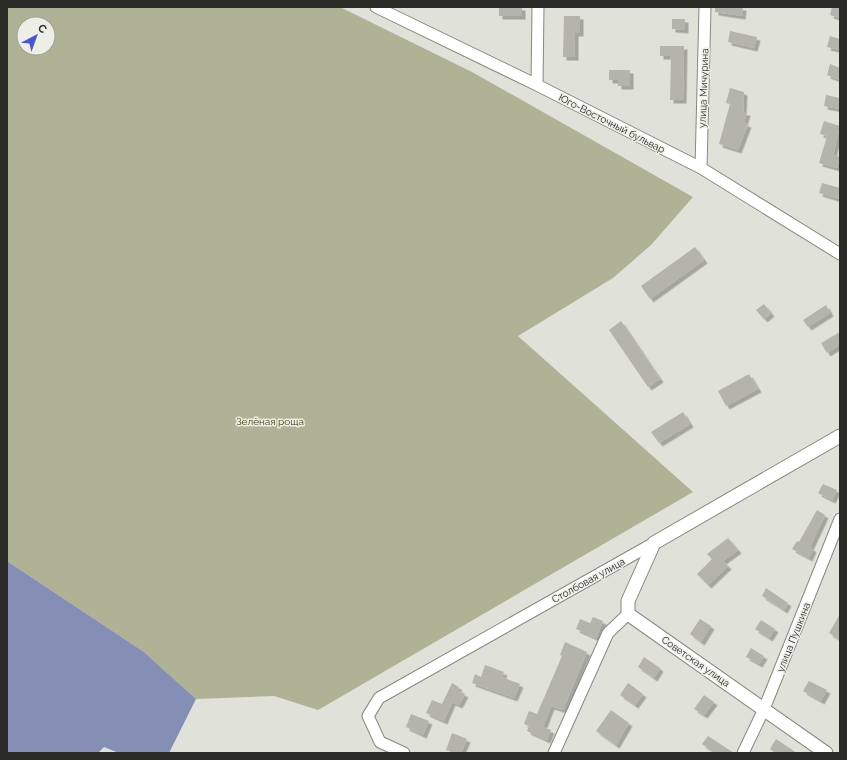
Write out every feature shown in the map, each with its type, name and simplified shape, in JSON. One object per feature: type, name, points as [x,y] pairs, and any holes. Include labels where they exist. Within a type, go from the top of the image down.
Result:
[{"type":"street","points":[[537,85],[538,7]]},
{"type":"street","name":"улица Мичурина","points":[[701,168],[705,7]]},
{"type":"street","name":"Юго-Восточный бульвар","points":[[382,8],[701,168],[840,254]]},
{"type":"street","name":"Столбовая улица","points":[[404,753],[380,742],[368,716],[379,698],[840,436]]},
{"type":"street","name":"улица Пушкина","points":[[742,753],[764,709],[840,519]]},
{"type":"street","points":[[554,753],[608,633],[628,614],[628,600],[654,543]]},
{"type":"street","name":"Советская улица","points":[[628,614],[826,753]]},
{"type":"green space","name":"Зелёная роща","points":[[7,7],[340,7],[472,72],[693,197],[651,245],[613,278],[518,336],[693,492],[318,710],[274,696],[196,699],[144,652],[7,561]]},
{"type":"water","points":[[7,561],[144,652],[196,699],[169,753],[119,753],[104,747],[98,753],[7,753]]},
{"type":"building","points":[[499,7],[522,7],[522,16],[499,16]]},
{"type":"building","points":[[715,7],[743,7],[742,16],[715,12]]},
{"type":"building","points":[[832,7],[840,8],[840,18],[830,15]]},
{"type":"building","points":[[564,16],[580,16],[580,33],[575,33],[575,57],[563,57]]},
{"type":"building","points":[[672,19],[685,19],[685,30],[672,29]]},
{"type":"building","points":[[730,31],[757,37],[754,48],[728,42]]},
{"type":"building","points":[[830,36],[840,39],[840,50],[827,47]]},
{"type":"building","points":[[660,46],[684,46],[683,100],[670,100],[671,56],[660,56]]},
{"type":"building","points":[[830,64],[840,68],[840,80],[827,75]]},
{"type":"building","points":[[609,70],[630,70],[630,86],[618,86],[618,80],[609,80]]},
{"type":"building","points":[[730,88],[744,92],[743,112],[747,112],[744,123],[748,124],[738,150],[719,144],[730,104],[726,103]]},
{"type":"building","points":[[826,95],[840,98],[840,109],[824,106]]},
{"type":"building","points":[[824,121],[840,126],[833,155],[840,157],[837,168],[819,163],[827,136],[820,134]]},
{"type":"building","points":[[822,183],[840,188],[838,199],[819,193]]},
{"type":"building","points":[[695,247],[704,260],[650,299],[641,286]]},
{"type":"building","points":[[764,304],[771,313],[764,319],[756,310]]},
{"type":"building","points":[[826,305],[830,313],[808,327],[803,320]]},
{"type":"building","points":[[621,321],[660,379],[648,387],[609,330]]},
{"type":"building","points":[[840,332],[840,345],[827,353],[821,343]]},
{"type":"building","points":[[749,374],[758,389],[726,406],[718,391]]},
{"type":"building","points":[[683,412],[690,424],[659,443],[651,432]]},
{"type":"building","points":[[823,484],[837,490],[832,500],[818,493]]},
{"type":"building","points":[[817,510],[825,515],[810,547],[813,549],[809,558],[792,549],[797,541],[799,542]]},
{"type":"building","points":[[728,538],[738,550],[723,561],[728,566],[708,585],[697,574],[712,559],[707,554]]},
{"type":"building","points":[[766,588],[788,603],[784,610],[762,596]]},
{"type":"building","points":[[840,614],[840,640],[829,633]]},
{"type":"building","points":[[593,617],[603,621],[596,638],[576,629],[580,619],[590,623]]},
{"type":"building","points":[[700,619],[711,626],[701,642],[690,634]]},
{"type":"building","points":[[761,620],[775,629],[769,638],[755,629]]},
{"type":"building","points":[[565,642],[587,652],[563,710],[551,706],[543,727],[551,730],[547,740],[527,731],[529,726],[524,724],[529,711],[537,714],[562,656],[560,655]]},
{"type":"building","points":[[751,648],[764,656],[759,664],[746,657]]},
{"type":"building","points":[[644,657],[660,668],[654,678],[638,667]]},
{"type":"building","points":[[485,665],[504,672],[502,677],[520,684],[514,698],[472,683],[475,674],[481,677]]},
{"type":"building","points":[[809,681],[827,690],[821,701],[803,691]]},
{"type":"building","points":[[452,683],[459,687],[457,690],[465,694],[459,705],[452,702],[444,721],[426,713],[432,700],[442,704]]},
{"type":"building","points":[[628,683],[643,694],[635,705],[620,695]]},
{"type":"building","points":[[704,695],[714,702],[704,715],[694,709]]},
{"type":"building","points":[[611,710],[629,723],[616,745],[596,731]]},
{"type":"building","points":[[411,714],[429,721],[423,735],[406,727]]},
{"type":"building","points":[[452,733],[467,739],[461,753],[454,753],[446,750]]},
{"type":"building","points":[[708,736],[734,753],[715,753],[702,744]]},
{"type":"building","points":[[776,739],[797,753],[775,753],[770,749]]}]
